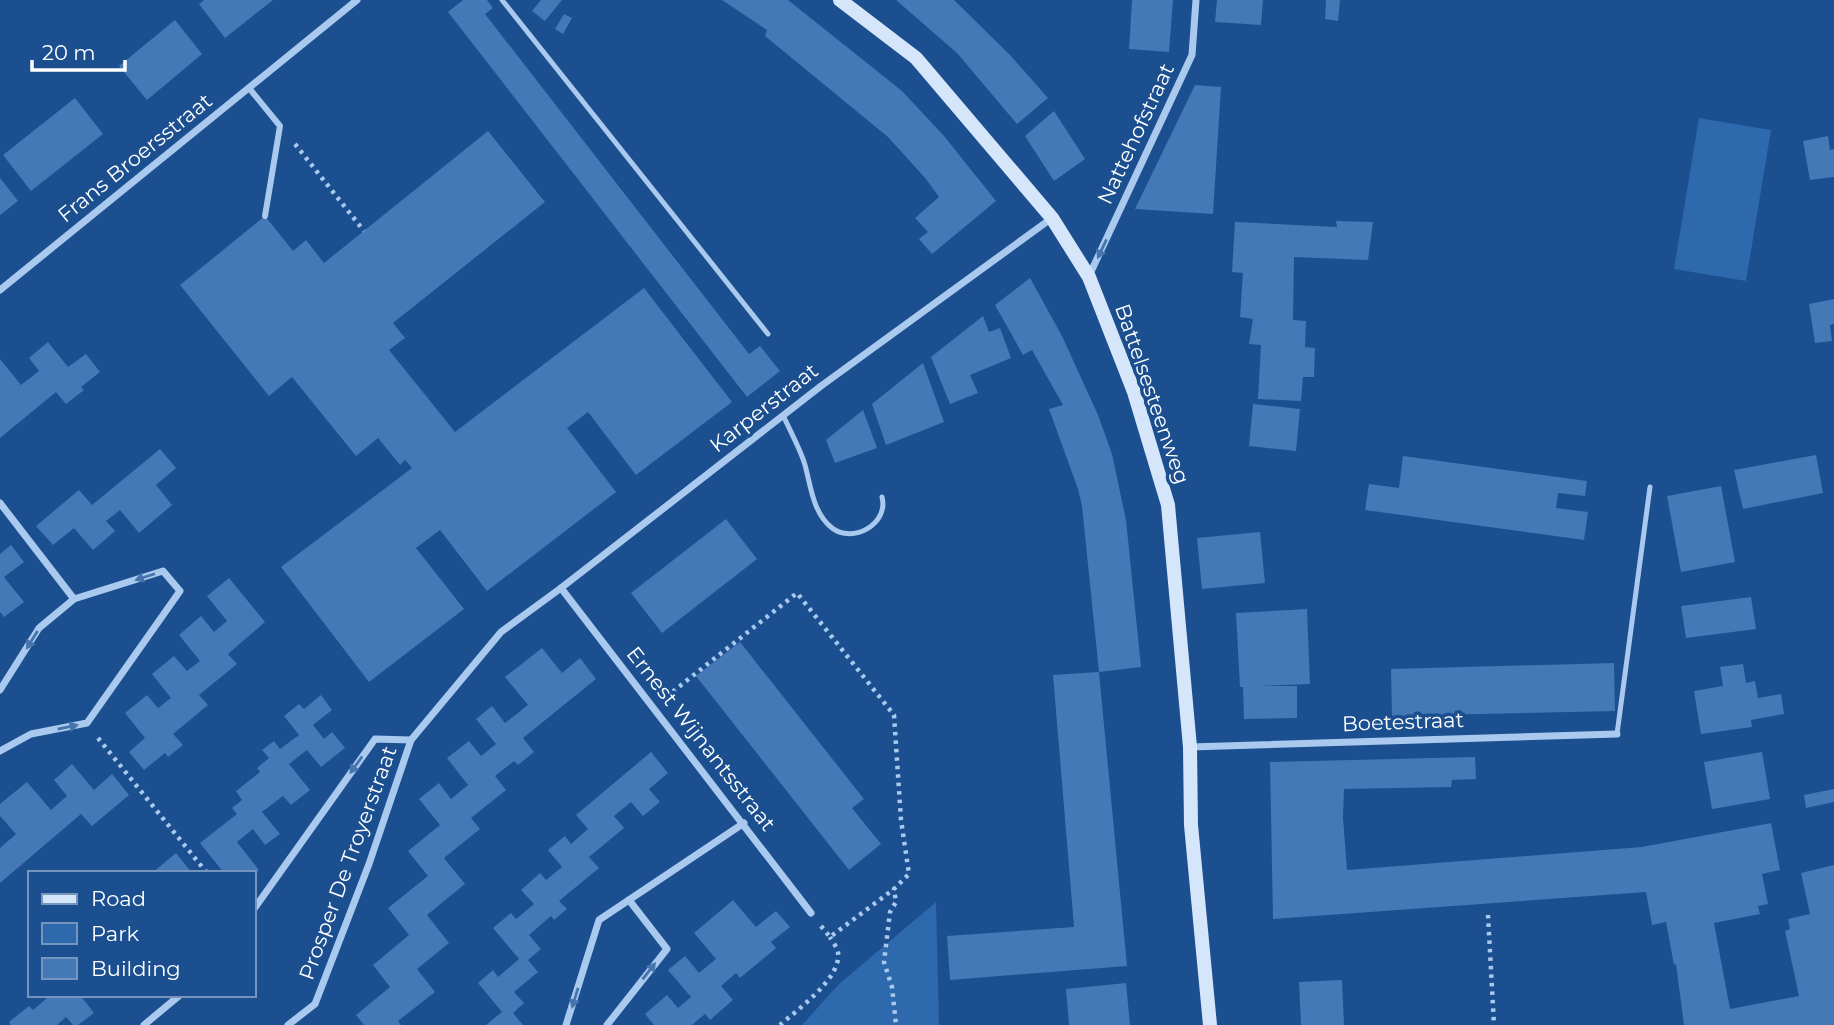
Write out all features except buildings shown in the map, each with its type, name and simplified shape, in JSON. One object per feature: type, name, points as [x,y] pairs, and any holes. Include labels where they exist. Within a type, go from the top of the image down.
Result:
[{"type":"main road","name":"Battelsesteenweg","points":[[839,0],[916,58],[1052,218],[1089,277],[1134,392],[1168,505],[1190,747],[1191,825],[1210,1025]]},
{"type":"street","name":"Frans Broersstraat","points":[[0,290],[358,0]]},
{"type":"street","name":"Nattehofstraat","points":[[1089,277],[1192,55],[1196,0]]},
{"type":"street","points":[[249,88],[280,126],[265,216]]},
{"type":"street","name":"Karperstraat","points":[[500,632],[561,588],[783,415],[1052,218]]},
{"type":"street","points":[[0,503],[74,599]]},
{"type":"street","points":[[0,690],[39,628],[74,599],[163,571],[180,591],[87,723],[31,734],[1,747]]},
{"type":"street","name":"Ernest Wijnantsstraat","points":[[561,588],[811,913]]},
{"type":"street","name":"Prosper De Troyerstraat","points":[[288,1025],[315,1004],[369,864],[411,740],[500,632]]},
{"type":"street","name":"Boetestraat","points":[[1190,747],[1617,734]]},
{"type":"street","name":"Prosper De Troyerstraat","points":[[256,906],[375,739],[411,740]]},
{"type":"street","points":[[566,1025],[599,920],[744,823]]},
{"type":"street","points":[[607,1025],[667,949],[629,900]]},
{"type":"street","points":[[144,1025],[178,997]]},
{"type":"lane","points":[[502,0],[768,334]]},
{"type":"lane","points":[[783,415],[804,463],[810,489],[822,518],[833,528],[843,534],[868,530],[884,504],[882,497]]},
{"type":"lane","points":[[1617,734],[1650,487]]},
{"type":"path","points":[[280,126],[364,231]]},
{"type":"path","points":[[653,707],[797,593],[894,715],[901,820],[909,874],[894,889],[830,937]]},
{"type":"path","points":[[87,723],[205,871]]},
{"type":"path","points":[[894,889],[896,902],[890,912],[884,962],[892,987],[895,1025]]},
{"type":"path","points":[[780,1025],[829,980],[837,961],[838,951],[811,913]]},
{"type":"path","points":[[1488,915],[1494,1025]]},
{"type":"green space","points":[[1699,118],[1771,130],[1746,281],[1674,269]]},
{"type":"green space","points":[[936,902],[939,1025],[802,1025],[839,984]]}]
